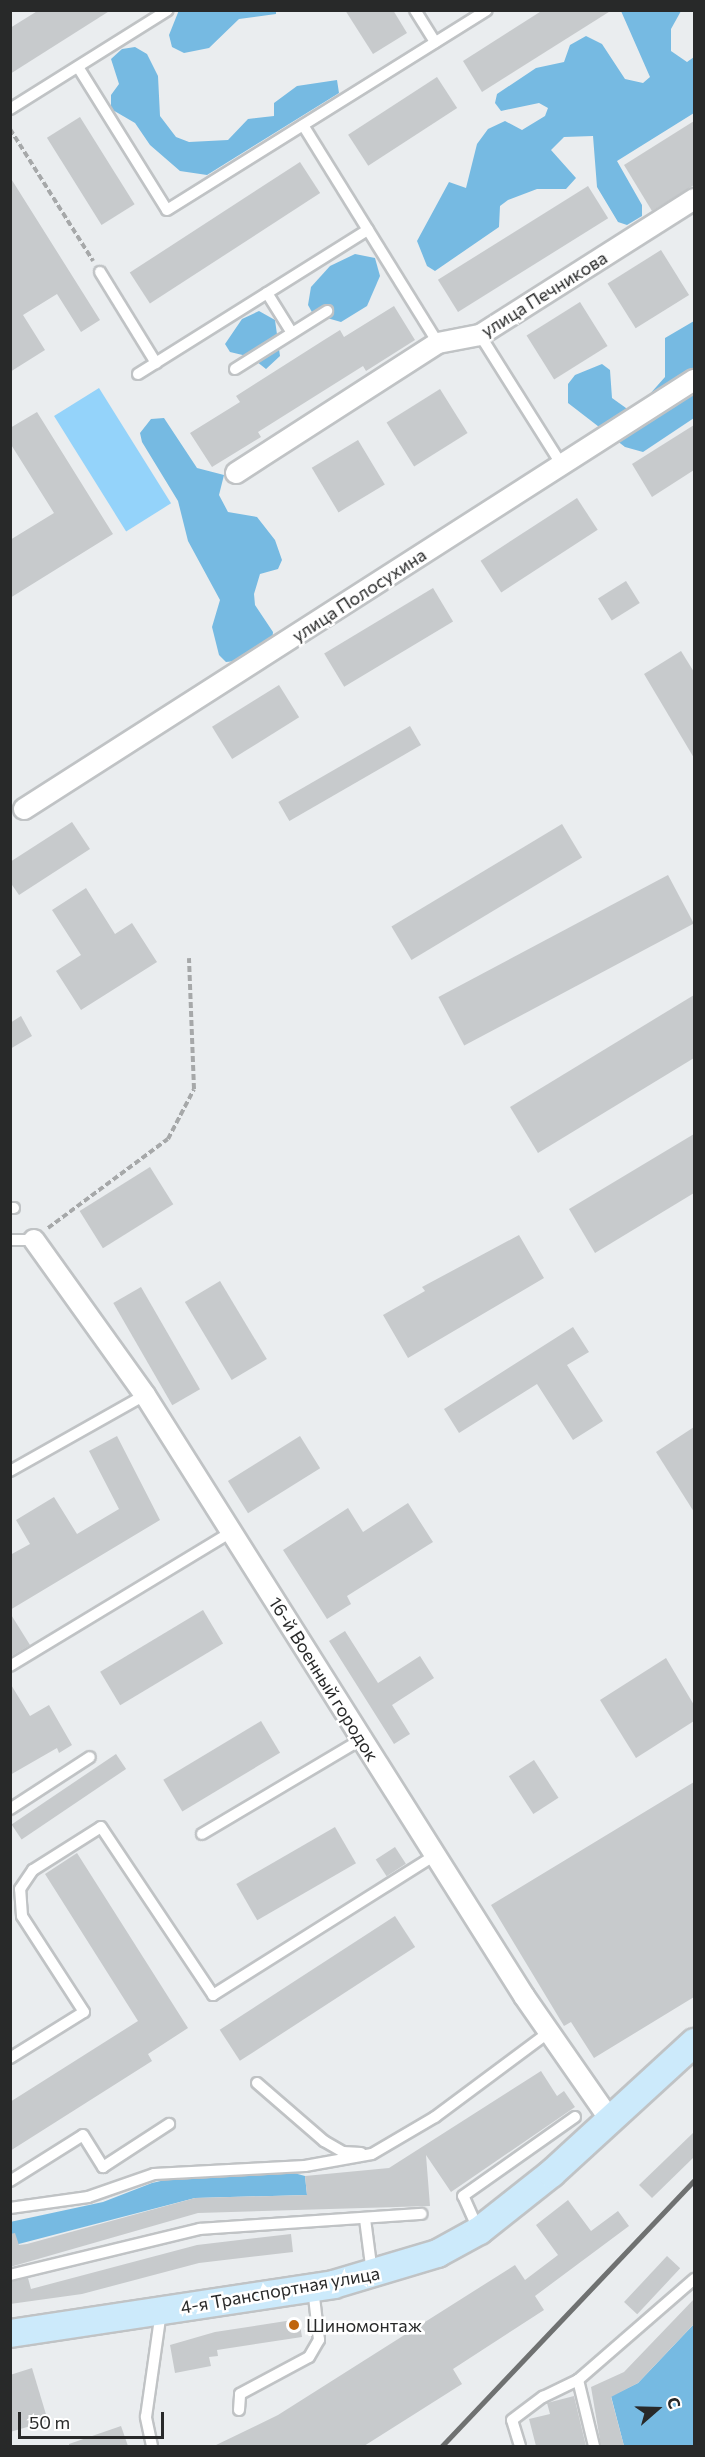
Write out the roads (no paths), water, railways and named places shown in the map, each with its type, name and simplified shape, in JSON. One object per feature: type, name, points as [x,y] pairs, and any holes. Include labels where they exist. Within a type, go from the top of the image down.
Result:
[{"type":"main road","name":"4-я Транспортная улица","points":[[10,2333],[373,2276],[437,2253],[479,2230],[611,2121],[694,2042]]},
{"type":"street","name":"улица Печникова","points":[[236,472],[438,343],[480,335],[694,199]]},
{"type":"street","name":"улица Полосухина","points":[[24,810],[694,380]]},
{"type":"street","name":"16-й Военный городок","points":[[34,1240],[145,1395],[435,1855],[549,2032],[611,2121]]},
{"type":"lane","points":[[10,109],[168,10]]},
{"type":"lane","points":[[415,10],[435,42]]},
{"type":"lane","points":[[78,67],[167,210],[488,10]]},
{"type":"lane","points":[[303,125],[438,343]]},
{"type":"lane","points":[[138,374],[368,230]]},
{"type":"lane","points":[[100,272],[156,363]]},
{"type":"lane","points":[[267,293],[292,333]]},
{"type":"lane","points":[[235,369],[327,311]]},
{"type":"lane","points":[[480,335],[562,465]]},
{"type":"lane","points":[[10,1240],[34,1240]]},
{"type":"lane","points":[[10,1471],[145,1395]]},
{"type":"lane","points":[[10,1666],[231,1532]]},
{"type":"lane","points":[[202,1834],[362,1739]]},
{"type":"lane","points":[[10,1809],[90,1757]]},
{"type":"lane","points":[[10,2058],[84,2012],[22,1916],[20,1889],[33,1870],[101,1827],[213,1995],[435,1855]]},
{"type":"lane","points":[[10,2208],[88,2197],[154,2174],[305,2166],[372,2154],[435,2117],[549,2032]]},
{"type":"lane","points":[[257,2083],[324,2141],[343,2152],[372,2154]]},
{"type":"lane","points":[[479,2230],[463,2196],[575,2117]]},
{"type":"lane","points":[[10,2181],[83,2135],[103,2167],[169,2124]]},
{"type":"lane","points":[[10,2275],[200,2229],[421,2214]]},
{"type":"lane","points":[[365,2219],[373,2276]]},
{"type":"lane","points":[[520,2446],[512,2421],[543,2397],[578,2380],[694,2279]]},
{"type":"lane","points":[[239,2410],[240,2394],[309,2357],[319,2340],[313,2287]]},
{"type":"lane","points":[[152,2446],[146,2417],[160,2310]]},
{"type":"lane","points":[[578,2380],[594,2446]]},
{"type":"railway","points":[[442,2446],[694,2180]]},
{"type":"place","name":"Шиномонтаж","points":[[294,2325]]}]
